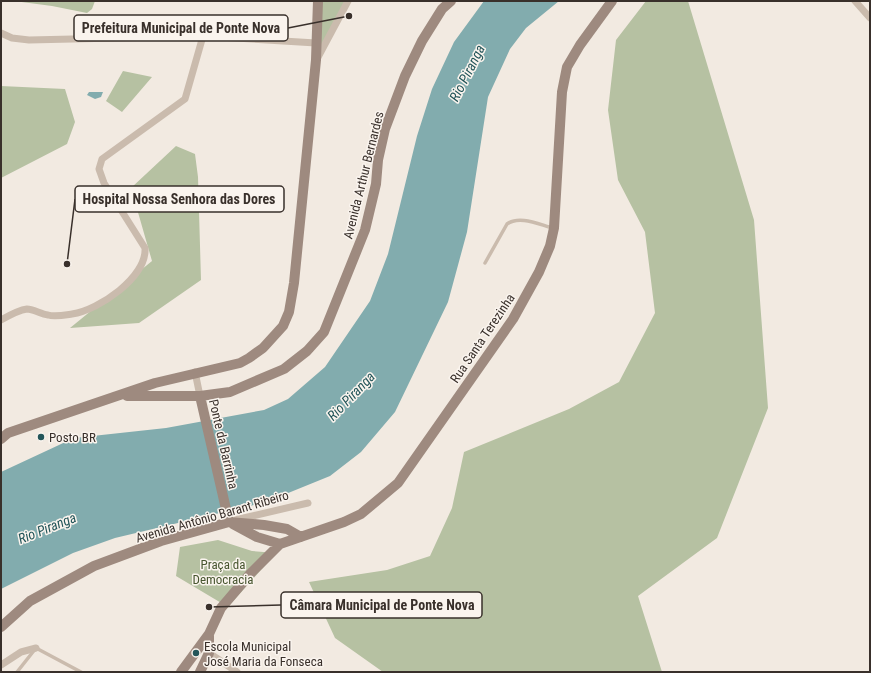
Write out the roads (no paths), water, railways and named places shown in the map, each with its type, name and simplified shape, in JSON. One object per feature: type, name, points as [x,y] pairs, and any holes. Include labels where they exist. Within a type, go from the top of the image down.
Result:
[{"type":"street","points":[[1,438],[8,433],[119,397],[155,383],[240,362],[256,354],[277,334],[289,312],[294,283],[316,60],[318,1]]},
{"type":"street","points":[[316,60],[348,1]]},
{"type":"street","name":"Avenida Arthur Bernardes","points":[[119,397],[200,396],[230,392],[284,369],[307,351],[324,332],[365,230],[376,184],[378,160],[385,130],[405,76],[422,41],[442,9],[451,1]]},
{"type":"street","name":"Rua Santa Terezinha","points":[[280,544],[344,522],[362,514],[398,482],[513,318],[539,272],[550,246],[554,228],[562,92],[567,67],[580,45],[612,1]]},
{"type":"street","points":[[855,1],[870,18]]},
{"type":"street","points":[[1,33],[12,38],[28,40],[203,36],[316,43]]},
{"type":"street","points":[[1,320],[27,309],[50,316],[74,314],[84,311],[95,306],[123,286],[138,272],[145,256],[144,248],[104,183],[99,169],[102,159],[185,99],[203,36]]},
{"type":"street","points":[[195,372],[200,396]]},
{"type":"street","name":"Ponte da Barrinha","points":[[200,396],[228,519]]},
{"type":"street","name":"Avenida Antônio Barant Ribeiro","points":[[1,627],[30,602],[94,566],[161,541],[228,519],[308,503]]},
{"type":"street","points":[[228,519],[287,529],[301,536]]},
{"type":"street","points":[[181,672],[209,634],[221,608],[250,574],[280,544],[257,537],[228,519]]},
{"type":"street","points":[[200,672],[208,653],[209,634]]},
{"type":"street","points":[[1,665],[21,652],[36,648]]},
{"type":"street","points":[[208,653],[237,672]]},
{"type":"lane","points":[[485,263],[507,224],[512,220],[518,219],[554,228]]},
{"type":"lane","points":[[17,672],[36,648],[81,672]]},
{"type":"water","name":"Rio Piranga","points":[[484,1],[559,1],[526,28],[510,49],[488,97],[467,232],[448,302],[395,412],[361,452],[330,476],[266,502],[115,538],[73,553],[1,589],[1,472],[74,438],[166,428],[264,410],[288,399],[325,367],[370,301],[388,254],[417,136],[432,89],[454,42]]},
{"type":"water","points":[[89,92],[103,92],[101,97],[95,99],[87,95]]},
{"type":"place","name":"Prefeitura Municipal de Ponte Nova","points":[[349,16]]},
{"type":"place","name":"Hospital Nossa Senhora das Dores","points":[[67,264]]},
{"type":"place","name":"Posto BR","points":[[41,437]]},
{"type":"place","name":"Câmara Municipal de Ponte Nova","points":[[209,607]]},
{"type":"place","name":"Escola Municipal José Maria da Fonseca","points":[[196,653]]},
{"type":"park label","name":"Praça da Democracia","points":[[223,572]]}]
